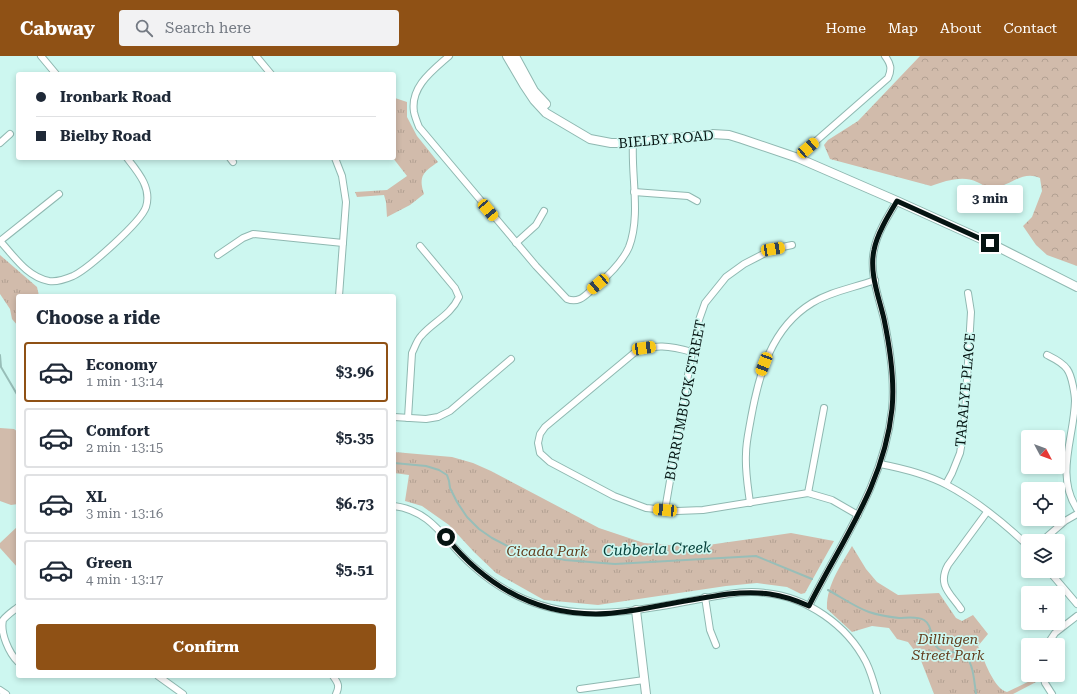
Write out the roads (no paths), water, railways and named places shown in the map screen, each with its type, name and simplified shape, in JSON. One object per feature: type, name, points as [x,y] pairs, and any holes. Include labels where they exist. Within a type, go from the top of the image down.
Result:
[{"type":"street","points":[[41,56],[54,72]]},
{"type":"street","points":[[256,56],[269,72]]},
{"type":"street","points":[[449,56],[424,79],[417,89],[414,100],[414,113],[419,127],[516,242],[567,299],[573,302],[581,299],[607,277],[620,262],[628,248],[633,232],[633,143]]},
{"type":"street","name":"BIELBY ROAD","points":[[507,56],[534,100],[546,113],[590,139],[611,144],[712,134],[729,135],[798,158],[897,201],[990,243],[1077,287]]},
{"type":"street","name":"BIELBY ROAD","points":[[515,56],[534,91],[564,123]]},
{"type":"street","points":[[798,158],[888,78],[891,71],[891,64],[885,56]]},
{"type":"street","points":[[0,144],[10,134]]},
{"type":"street","points":[[59,194],[0,241],[29,273],[51,281],[63,280],[73,276],[98,257],[141,216],[146,207],[147,196],[142,177],[129,160]]},
{"type":"street","points":[[336,160],[342,176],[346,202],[339,294]]},
{"type":"street","points":[[634,192],[688,196],[697,201]]},
{"type":"street","points":[[809,606],[869,492],[880,464],[890,420],[892,377],[888,338],[873,267],[874,250],[881,230],[897,201]]},
{"type":"street","points":[[516,242],[536,225],[544,211]]},
{"type":"street","points":[[218,255],[243,238],[253,234],[343,243]]},
{"type":"street","name":"BURRUMBUCK STREET","points":[[665,510],[692,352],[699,320],[705,303],[726,277],[744,264],[773,249],[792,245]]},
{"type":"street","points":[[408,418],[412,353],[414,348],[421,336],[454,307],[459,297],[455,288],[420,246]]},
{"type":"street","points":[[750,503],[746,454],[760,376],[769,352],[782,331],[796,315],[812,304],[827,295],[875,280]]},
{"type":"street","name":"TARALYE PLACE","points":[[946,484],[960,453],[964,430],[971,312],[968,294]]},
{"type":"street","points":[[692,352],[656,346],[644,348],[634,353],[545,427],[540,434],[538,443],[540,453],[550,462],[614,496],[646,508],[677,511],[703,510],[808,493],[832,500],[858,515]]},
{"type":"street","points":[[1047,355],[1057,360],[1067,368],[1075,400],[1066,483],[1073,503],[1077,509]]},
{"type":"street","points":[[396,417],[426,419],[438,417],[450,411],[511,359]]},
{"type":"street","points":[[808,493],[824,408]]},
{"type":"street","points":[[880,464],[914,472],[946,484],[968,497],[1021,539]]},
{"type":"street","points":[[396,506],[411,510],[428,519],[467,561],[484,576],[504,589],[526,600],[547,607],[578,613],[596,614],[636,610],[747,592],[766,593],[791,598],[809,606],[829,618],[849,638],[865,661],[877,694]]},
{"type":"street","points":[[961,609],[943,582],[944,572],[987,512]]},
{"type":"street","points":[[1050,534],[1065,521],[1077,514]]},
{"type":"street","points":[[1056,578],[1077,604]]},
{"type":"street","points":[[705,598],[710,630],[716,645]]},
{"type":"street","points":[[16,609],[3,620],[0,627],[1,636],[4,643],[16,660]]},
{"type":"street","points":[[636,610],[646,694]]},
{"type":"street","points":[[1052,638],[1055,633],[1077,616]]},
{"type":"street","points":[[161,678],[181,693]]},
{"type":"street","points":[[334,678],[339,688],[336,694]]},
{"type":"street","points":[[580,689],[644,680]]},
{"type":"street","points":[[1045,682],[1052,694]]},
{"type":"street","points":[[0,690],[6,694]]},
{"type":"waterway","name":"Cubberla Creek","points":[[0,355],[1,367],[16,393]]},
{"type":"waterway","name":"Cubberla Creek","points":[[396,463],[426,466],[439,470],[447,475],[450,488],[467,517],[479,529],[511,548],[565,560],[615,564],[756,556],[812,579]]},
{"type":"waterway","name":"Cubberla Creek","points":[[828,590],[853,605],[869,612],[892,617],[924,620],[929,626],[934,642],[939,649],[960,653],[965,655],[968,659],[974,677],[976,694]]},
{"type":"park label","name":"Cicada Park","points":[[547,551]]},
{"type":"park label","name":"Dillingen Street Park","points":[[948,648]]}]
